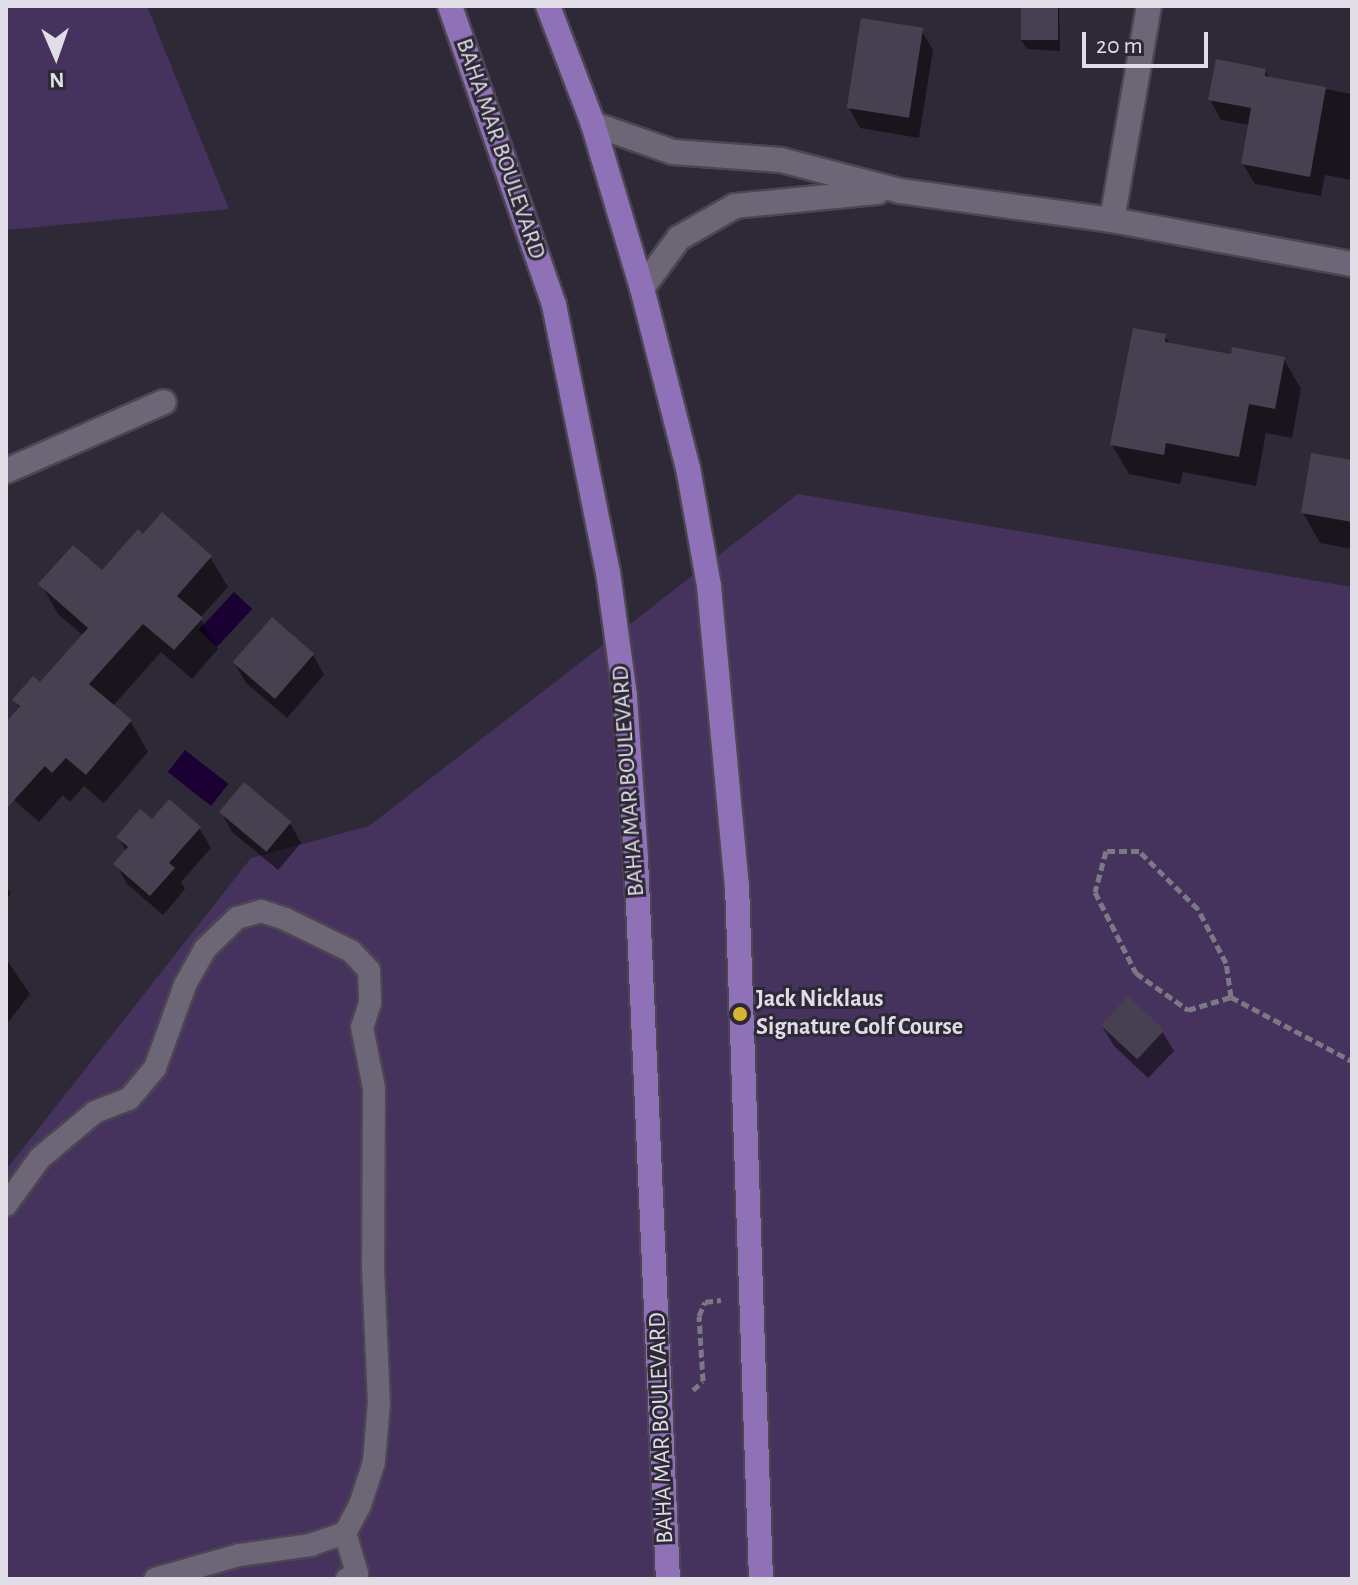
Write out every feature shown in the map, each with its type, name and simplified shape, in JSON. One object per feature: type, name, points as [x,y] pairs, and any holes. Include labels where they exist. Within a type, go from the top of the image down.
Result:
[{"type":"main road","name":"BAHA MAR BOULEVARD","points":[[450,6],[554,305],[608,572],[626,710],[668,1579]]},
{"type":"main road","points":[[548,6],[593,124],[642,288],[688,468],[723,696],[737,885],[761,1579]]},
{"type":"street","points":[[1112,220],[1149,6]]},
{"type":"street","points":[[593,124],[673,152],[781,160],[900,191],[1112,220],[1352,264]]},
{"type":"street","points":[[642,288],[679,238],[735,206],[900,191]]},
{"type":"street","points":[[6,471],[164,402]]},
{"type":"lane","points":[[6,1205],[40,1158],[95,1112],[129,1099],[155,1068],[198,961],[237,918],[261,911],[351,951],[369,970],[370,1003],[362,1027],[374,1088],[373,1267],[379,1402],[374,1462],[345,1533],[357,1573],[347,1579]]},
{"type":"lane","points":[[155,1579],[239,1555],[311,1545],[345,1533]]},
{"type":"path","points":[[1231,997],[1226,963],[1198,909],[1139,851],[1106,851],[1095,892],[1136,973],[1188,1010],[1231,997],[1352,1061]]},
{"type":"path","points":[[661,1391],[696,1390],[703,1381],[699,1316],[705,1302],[750,1296]]},
{"type":"shaded area","points":[[6,6],[147,6],[229,209],[6,230]]},
{"type":"shaded area","name":"Jack Nicklaus Signature Golf Course","points":[[798,494],[1352,587],[1352,1579],[6,1579],[6,1170],[251,858],[369,826]]},
{"type":"shaded area","points":[[234,592],[252,609],[217,647],[199,630]]},
{"type":"shaded area","points":[[185,750],[228,784],[211,806],[168,772]]},
{"type":"building","points":[[1021,6],[1058,6],[1058,40],[1021,40]]},
{"type":"building","points":[[861,18],[923,28],[909,118],[847,108]]},
{"type":"building","points":[[1216,59],[1266,69],[1265,76],[1326,87],[1310,177],[1241,164],[1251,108],[1208,100]]},
{"type":"building","points":[[1133,328],[1166,334],[1165,342],[1231,354],[1232,347],[1285,357],[1275,409],[1249,404],[1239,457],[1166,443],[1164,455],[1110,445]]},
{"type":"building","points":[[1311,453],[1352,460],[1352,522],[1301,513]]},
{"type":"building","points":[[162,512],[212,556],[177,596],[203,618],[174,650],[143,624],[89,684],[132,720],[86,775],[66,758],[52,773],[45,766],[6,809],[6,722],[20,706],[12,700],[33,676],[40,682],[88,628],[38,584],[73,545],[102,570],[138,529],[143,534]]},
{"type":"building","points":[[272,617],[314,654],[275,699],[233,662]]},
{"type":"building","points":[[244,782],[291,822],[266,852],[219,812]]},
{"type":"building","points":[[169,799],[201,827],[169,863],[175,868],[150,896],[113,864],[128,847],[116,837],[140,809],[152,819]]},
{"type":"building","points":[[1128,996],[1165,1030],[1137,1059],[1101,1025]]},
{"type":"place","name":"Jack Nicklaus Signature Golf Course","points":[[740,1014]]}]
